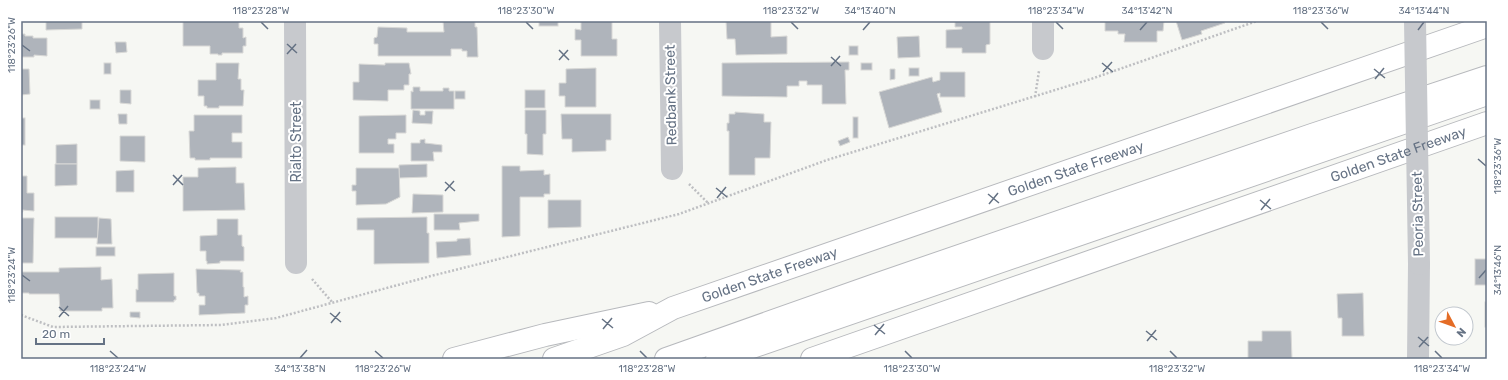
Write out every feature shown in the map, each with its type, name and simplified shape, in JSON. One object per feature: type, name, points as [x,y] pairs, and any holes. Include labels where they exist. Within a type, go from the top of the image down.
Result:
[{"type":"highway","name":"Golden State Freeway","points":[[554,359],[624,335],[673,308],[1487,26]]},
{"type":"highway","points":[[666,359],[1312,135],[1487,77]]},
{"type":"highway","points":[[717,359],[1487,94]]},
{"type":"highway","name":"Golden State Freeway","points":[[812,359],[1487,123]]},
{"type":"highway","points":[[454,359],[545,335],[673,308]]},
{"type":"street","name":"Rialto Street","points":[[295,21],[296,263]]},
{"type":"street","name":"Redbank Street","points":[[670,21],[672,169]]},
{"type":"street","points":[[1043,21],[1043,49]]},
{"type":"street","name":"Peoria Street","points":[[1415,21],[1419,264],[1418,359]]},
{"type":"path","points":[[21,315],[53,327],[221,325],[276,318],[431,276],[679,214],[827,160],[1091,79],[1257,21]]},
{"type":"path","points":[[672,169],[709,204]]},
{"type":"path","points":[[296,263],[332,302]]},
{"type":"building","points":[[46,21],[82,21],[82,29],[46,30]]},
{"type":"building","points":[[183,21],[239,21],[239,28],[243,28],[243,38],[246,37],[246,46],[243,46],[243,53],[222,53],[222,55],[218,55],[210,54],[210,46],[183,46]]},
{"type":"building","points":[[443,21],[475,21],[475,27],[477,27],[478,57],[467,57],[467,51],[462,51],[462,49],[451,49],[451,56],[378,56],[378,44],[374,44],[374,38],[377,37],[378,27],[407,28],[407,32],[444,32]]},
{"type":"building","points":[[539,21],[558,21],[558,26],[539,26]]},
{"type":"building","points":[[581,21],[612,21],[612,39],[617,39],[617,56],[581,56],[581,40],[575,40],[575,29],[581,30]]},
{"type":"building","points":[[726,21],[771,21],[771,37],[787,36],[787,54],[736,55],[735,39],[727,39]]},
{"type":"building","points":[[955,21],[990,21],[990,44],[986,45],[986,53],[962,53],[962,48],[946,48],[946,30],[962,29],[962,27],[955,27]]},
{"type":"building","points":[[1105,21],[1164,21],[1163,31],[1157,31],[1157,42],[1124,42],[1125,34],[1118,34],[1118,31],[1105,31]]},
{"type":"building","points":[[1176,21],[1224,21],[1225,23],[1201,31],[1202,34],[1182,40]]},
{"type":"building","points":[[21,34],[25,34],[25,36],[33,36],[33,38],[47,38],[47,56],[34,55],[34,57],[21,57]]},
{"type":"building","points":[[919,36],[920,57],[898,58],[897,37]]},
{"type":"building","points":[[115,42],[126,42],[127,52],[116,53]]},
{"type":"building","points":[[849,46],[858,46],[858,55],[849,55]]},
{"type":"building","points":[[849,62],[849,70],[845,70],[846,104],[822,104],[822,85],[807,85],[807,81],[799,81],[799,86],[787,86],[787,97],[722,96],[722,63]]},
{"type":"building","points":[[104,63],[111,63],[111,74],[104,74]]},
{"type":"building","points":[[216,63],[239,63],[238,79],[241,79],[241,90],[244,90],[243,106],[219,106],[219,108],[207,108],[207,106],[204,106],[204,96],[198,96],[198,80],[216,80]]},
{"type":"building","points":[[385,63],[409,63],[411,74],[409,74],[409,85],[404,85],[404,90],[388,90],[388,101],[353,100],[353,82],[359,82],[359,64],[385,65]]},
{"type":"building","points":[[861,63],[872,63],[872,70],[861,70]]},
{"type":"building","points":[[596,68],[596,107],[565,107],[565,96],[559,96],[559,83],[566,83],[566,69]]},
{"type":"building","points":[[909,68],[919,68],[919,76],[909,76]]},
{"type":"building","points":[[21,69],[29,69],[30,94],[21,95]]},
{"type":"building","points":[[890,69],[895,69],[895,79],[890,80]]},
{"type":"building","points":[[940,72],[965,72],[965,97],[940,97],[940,93],[937,94],[942,112],[889,128],[879,92],[932,77],[933,82],[940,80]]},
{"type":"building","points":[[413,87],[420,87],[420,91],[443,91],[443,88],[449,88],[449,91],[454,91],[454,109],[411,109],[411,91],[413,92]]},
{"type":"building","points":[[120,90],[131,90],[131,104],[120,103]]},
{"type":"building","points":[[525,90],[545,90],[545,108],[525,108]]},
{"type":"building","points":[[455,91],[465,91],[465,99],[455,99]]},
{"type":"building","points":[[90,100],[100,100],[100,109],[90,109]]},
{"type":"building","points":[[413,110],[420,111],[420,115],[425,115],[425,111],[433,111],[432,124],[412,123]]},
{"type":"building","points":[[525,110],[546,110],[546,134],[543,134],[543,155],[527,154]]},
{"type":"building","points":[[735,112],[764,114],[764,122],[771,122],[770,158],[755,158],[755,175],[729,175],[729,131],[727,131],[727,123],[729,123],[729,114],[735,114]]},
{"type":"building","points":[[118,114],[127,114],[127,124],[119,124]]},
{"type":"building","points":[[561,114],[611,114],[611,140],[606,140],[606,151],[572,152],[572,139],[562,139]]},
{"type":"building","points":[[194,115],[242,115],[242,133],[232,133],[232,142],[242,142],[242,158],[210,158],[210,160],[195,160],[195,158],[190,158],[189,131],[194,131]]},
{"type":"building","points":[[406,115],[406,133],[396,133],[396,139],[388,139],[388,144],[394,144],[394,153],[359,153],[359,116]]},
{"type":"building","points":[[853,117],[858,117],[858,138],[853,138]]},
{"type":"building","points":[[21,118],[25,118],[25,145],[21,145]]},
{"type":"building","points":[[120,136],[145,136],[145,162],[120,161]]},
{"type":"building","points":[[848,137],[850,142],[840,146],[838,141]]},
{"type":"building","points":[[425,139],[425,143],[442,145],[442,152],[433,152],[434,161],[411,161],[411,143],[420,143],[420,140]]},
{"type":"building","points":[[77,144],[77,164],[56,164],[56,145]]},
{"type":"building","points":[[55,164],[77,164],[77,185],[55,186]]},
{"type":"building","points":[[427,164],[427,177],[399,178],[399,165]]},
{"type":"building","points":[[502,166],[520,166],[520,171],[544,170],[544,175],[550,174],[550,194],[544,194],[544,197],[520,197],[520,236],[502,237]]},
{"type":"building","points":[[236,167],[236,183],[244,183],[245,210],[183,211],[183,177],[198,177],[198,168]]},
{"type":"building","points":[[356,168],[399,168],[400,197],[386,204],[356,205],[356,191],[352,191],[352,185],[356,185]]},
{"type":"building","points":[[134,170],[134,192],[116,192],[116,171]]},
{"type":"building","points":[[21,176],[27,176],[27,193],[34,193],[34,211],[22,210],[23,212],[21,212]]},
{"type":"building","points":[[413,194],[443,195],[443,212],[412,213]]},
{"type":"building","points":[[548,200],[581,200],[581,227],[548,228]]},
{"type":"building","points":[[434,214],[479,214],[479,221],[459,223],[460,230],[434,230]]},
{"type":"building","points":[[55,217],[98,217],[98,238],[55,238]]},
{"type":"building","points":[[427,217],[427,233],[429,233],[429,263],[374,264],[374,230],[357,230],[357,218]]},
{"type":"building","points":[[21,218],[34,218],[33,263],[21,263]]},
{"type":"building","points":[[99,218],[111,219],[112,244],[97,244]]},
{"type":"building","points":[[217,219],[238,219],[238,235],[242,235],[244,261],[220,261],[220,263],[207,264],[206,251],[200,251],[200,236],[217,235]]},
{"type":"building","points":[[470,238],[471,255],[437,258],[436,242],[457,241],[457,239]]},
{"type":"building","points":[[96,247],[115,247],[115,256],[96,256]]},
{"type":"building","points":[[1475,259],[1487,259],[1487,285],[1475,285]]},
{"type":"building","points":[[101,267],[101,280],[112,279],[113,308],[102,308],[102,311],[60,311],[59,294],[21,293],[21,272],[59,272],[59,268]]},
{"type":"building","points":[[196,269],[241,270],[240,272],[243,272],[244,297],[248,296],[248,305],[245,305],[245,313],[199,315],[199,305],[205,305],[205,296],[199,296],[199,293],[197,293]]},
{"type":"building","points":[[174,273],[174,296],[176,296],[176,300],[174,300],[174,302],[136,302],[138,274]]},
{"type":"building","points":[[1363,293],[1364,336],[1342,336],[1342,318],[1338,318],[1337,294]]},
{"type":"building","points":[[1485,302],[1487,302],[1487,327],[1485,327]]},
{"type":"building","points":[[130,312],[140,312],[140,318],[130,317]]},
{"type":"building","points":[[1262,331],[1291,331],[1292,359],[1248,359],[1248,341],[1262,341]]}]
